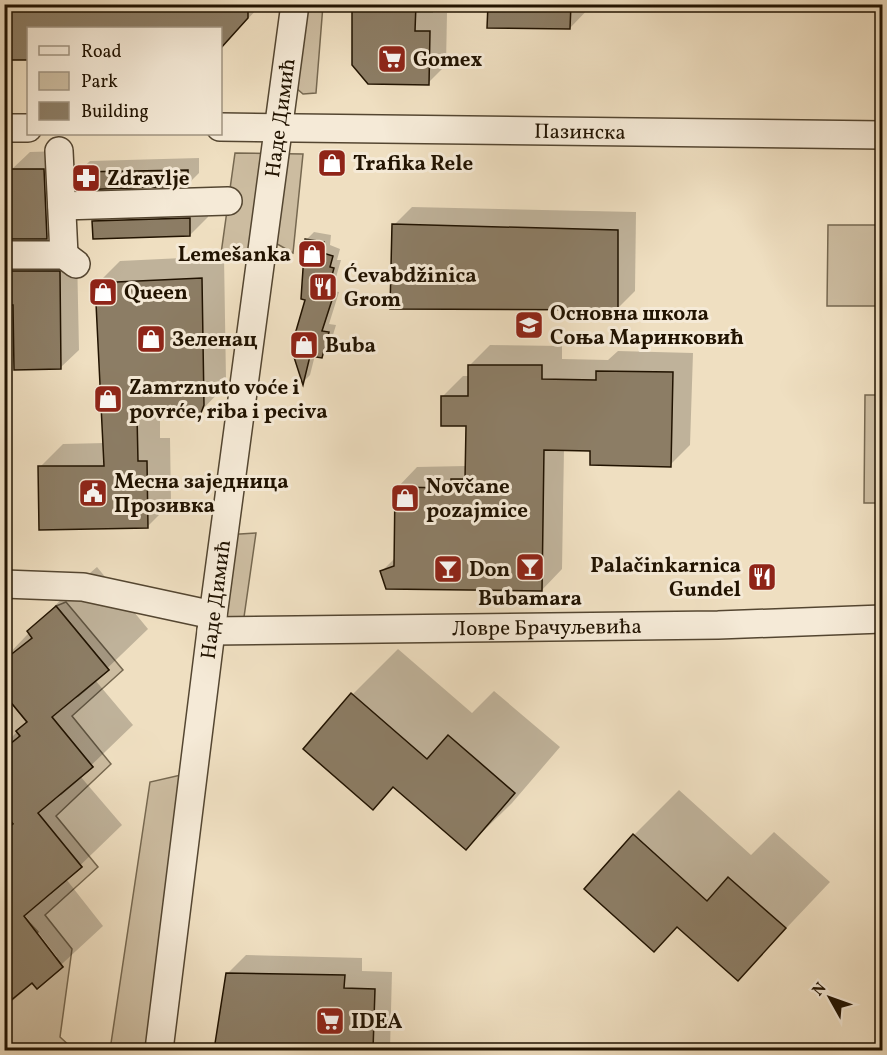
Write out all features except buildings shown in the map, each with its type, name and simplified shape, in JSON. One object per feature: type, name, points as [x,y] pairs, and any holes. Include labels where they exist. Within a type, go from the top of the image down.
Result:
[{"type":"street","name":"Наде Димић","points":[[159,1050],[212,623],[295,4]]},
{"type":"street","name":"Пазинска","points":[[222,127],[882,135]]},
{"type":"street","points":[[4,128],[27,128]]},
{"type":"street","points":[[4,255],[70,259],[62,206],[59,151]]},
{"type":"street","points":[[62,206],[228,201]]},
{"type":"street","name":"Ловре Брачуљевића","points":[[4,584],[83,587],[212,623],[718,625],[882,619]]},
{"type":"green space","points":[[304,5],[323,5],[316,93],[303,94],[295,87]]},
{"type":"green space","points":[[235,153],[303,154],[293,253],[265,237],[261,260],[220,261]]},
{"type":"green space","points":[[828,225],[882,225],[882,306],[827,306]]},
{"type":"green space","points":[[865,395],[882,395],[882,503],[864,503]]},
{"type":"green space","points":[[256,533],[242,631],[211,632],[224,535]]},
{"type":"green space","points":[[66,602],[123,670],[72,716],[111,764],[56,816],[98,867],[45,915],[72,949],[60,1037],[71,1047],[101,1050],[5,1050],[5,1006],[32,983],[37,989],[63,967],[46,946],[31,938],[38,932],[19,911],[51,893],[82,867],[32,808],[61,794],[93,767],[46,710],[78,696],[109,670],[56,606]]},
{"type":"green space","points":[[4,694],[27,722],[16,731],[20,736],[4,749]]},
{"type":"green space","points":[[194,772],[159,1050],[110,1050],[150,782]]},
{"type":"place","name":"Gomex","points":[[392,59]]},
{"type":"place","name":"Trafika Rele","points":[[332,163]]},
{"type":"place","name":"Zdravlje","points":[[86,178]]},
{"type":"place","name":"Lemešanka","points":[[312,254]]},
{"type":"place","name":"Ćevabdžinica Grom","points":[[323,287]]},
{"type":"place","name":"Queen","points":[[103,292]]},
{"type":"place","name":"Основна школа Соња Маринковић","points":[[529,325]]},
{"type":"place","name":"Зеленац","points":[[151,339]]},
{"type":"place","name":"Buba","points":[[304,345]]},
{"type":"place","name":"Zamrznuto voće i povrće, riba i peciva","points":[[108,399]]},
{"type":"place","name":"Месна заједница Прозивка","points":[[93,493]]},
{"type":"place","name":"Novčane pozajmice","points":[[405,498]]},
{"type":"place","name":"Bubamara","points":[[530,567]]},
{"type":"place","name":"Don","points":[[448,569]]},
{"type":"place","name":"Palačinkarnica Gundel","points":[[762,577]]},
{"type":"place","name":"IDEA","points":[[330,1021]]}]
